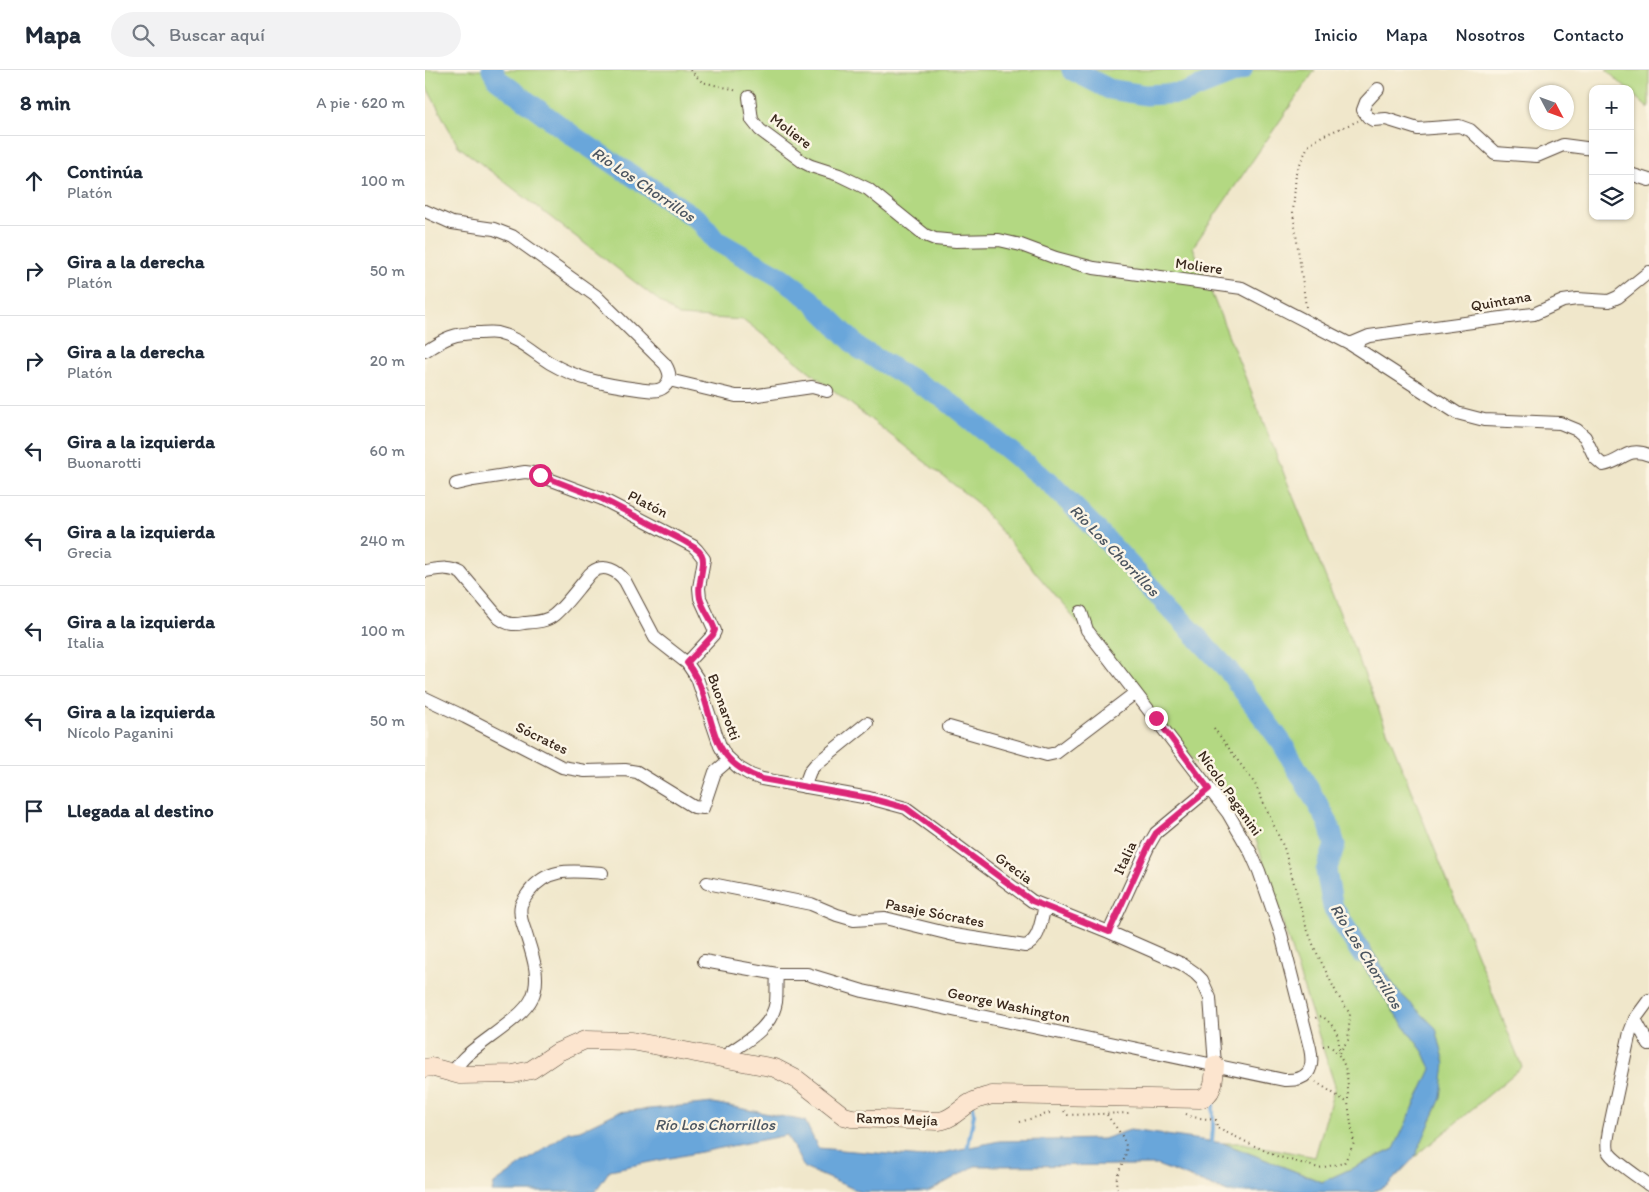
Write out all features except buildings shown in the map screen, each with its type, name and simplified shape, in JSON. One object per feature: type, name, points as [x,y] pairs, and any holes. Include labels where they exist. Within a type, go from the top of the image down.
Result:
[{"type":"street","points":[[1378,89],[1366,102],[1363,110],[1373,120],[1386,119],[1419,129],[1459,126],[1470,130],[1495,153],[1537,156],[1563,145],[1589,148]]},
{"type":"street","name":"Moliere","points":[[749,97],[752,120],[760,130],[803,162],[839,175],[868,189],[925,235],[935,239],[956,241],[999,240],[1094,268],[1242,288],[1350,344],[1457,413],[1484,420],[1560,423],[1577,430],[1585,437],[1595,458],[1603,465],[1613,463],[1631,452],[1649,455]]},
{"type":"street","points":[[1633,175],[1649,180]]},
{"type":"street","points":[[425,210],[452,223],[494,229],[512,236],[531,248],[596,296],[665,364],[670,372],[669,380],[663,388],[654,391],[585,379],[550,362],[527,345],[495,332],[462,333],[445,338],[425,350]]},
{"type":"street","name":"Quintana","points":[[1350,344],[1369,336],[1534,314],[1563,301],[1577,299],[1609,302],[1649,272]]},
{"type":"street","points":[[669,380],[736,396],[751,396],[812,387],[827,391]]},
{"type":"street","name":"Platón","points":[[456,484],[525,472],[533,473],[602,499],[680,539],[697,550],[704,559],[699,588],[700,598],[715,630],[713,635],[687,663]]},
{"type":"street","name":"Buonarotti","points":[[425,571],[446,568],[454,569],[461,573],[499,618],[507,624],[514,625],[543,621],[553,616],[592,572],[600,568],[608,568],[621,576],[655,638],[687,663],[697,678],[720,746],[729,760]]},
{"type":"street","name":"Nícolo Paganini","points":[[1081,612],[1087,630],[1228,813],[1251,852],[1281,934],[1310,1048],[1312,1058],[1306,1075]]},
{"type":"street","points":[[949,728],[1047,755],[1056,753],[1135,693]]},
{"type":"street","name":"Sócrates","points":[[425,698],[562,768],[585,771],[625,770],[637,772],[694,807],[703,808],[715,772],[729,760]]},
{"type":"street","points":[[804,786],[810,770],[867,723]]},
{"type":"street","name":"Grecia","points":[[729,760],[751,775],[762,779],[869,798],[906,808],[1020,893],[1045,906],[1182,964],[1202,980],[1210,998],[1215,1065]]},
{"type":"street","name":"Italia","points":[[1109,932],[1156,833],[1209,789]]},
{"type":"street","points":[[452,1073],[464,1058],[522,1011],[532,998],[537,982],[533,958],[521,913],[521,906],[528,893],[538,881],[565,871],[602,873]]},
{"type":"street","name":"Pasaje Sócrates","points":[[707,883],[811,904],[854,920],[885,918],[954,935],[1025,946],[1035,940],[1045,906]]},
{"type":"street","name":"George Washington","points":[[704,961],[777,974],[807,974],[863,991],[1284,1080],[1300,1079],[1306,1075]]},
{"type":"street","points":[[723,1058],[757,1034],[766,1024],[776,1003],[777,974]]},
{"type":"street","points":[[1649,1000],[1635,1019],[1630,1032],[1609,1130],[1608,1150],[1613,1158],[1649,1185]]},
{"type":"street","points":[[1635,1019],[1649,1045]]},
{"type":"street","name":"Ramos Mejía","points":[[425,1068],[431,1067],[460,1075],[523,1072],[531,1070],[558,1052],[585,1040],[632,1041],[775,1068],[790,1075],[844,1116],[852,1118],[939,1121],[945,1120],[972,1102],[992,1095],[1200,1099],[1205,1097],[1213,1086],[1215,1065]]},
{"type":"path","points":[[690,70],[702,82],[732,89],[749,97]]},
{"type":"path","points":[[1303,321],[1307,310],[1293,212],[1296,173],[1308,146],[1322,136],[1368,117]]},
{"type":"path","points":[[1214,728],[1255,784],[1284,848],[1306,926],[1315,949],[1337,994],[1351,1014],[1348,1040],[1339,1054]]},
{"type":"path","points":[[1303,1021],[1322,1016],[1332,1024],[1340,1041],[1339,1054]]},
{"type":"path","points":[[1181,1112],[1192,1117],[1216,1120],[1217,1128],[1276,1156],[1319,1168],[1344,1163],[1354,1143],[1348,1103],[1348,1076],[1339,1054],[1329,1045],[1310,1048]]},
{"type":"path","points":[[1306,1075],[1348,1103]]},
{"type":"path","points":[[1062,1109],[1068,1115],[1135,1113]]},
{"type":"path","points":[[1019,1122],[1053,1111]]},
{"type":"path","points":[[1107,1115],[1126,1146],[1125,1156],[1117,1179],[1117,1188],[1121,1192]]},
{"type":"green space","points":[[425,70],[1315,70],[1193,247],[1522,1067],[1415,1157],[1394,1149],[1322,1182],[1223,1143],[1242,1143],[1315,1157],[1335,1086],[1253,830],[976,502],[744,320],[679,316],[458,146],[425,84]]},
{"type":"green space","points":[[1606,70],[1649,70],[1649,109],[1634,96],[1634,85],[1623,85]]},
{"type":"water","points":[[1355,924],[1397,990],[1436,1028],[1445,1064],[1441,1098],[1415,1157],[1388,1185],[1372,1192],[1228,1192],[1157,1165],[975,1166],[928,1192],[861,1192],[804,1168],[787,1135],[610,1170],[595,1192],[492,1192],[494,1184],[568,1132],[580,1130],[618,1112],[713,1103],[805,1121],[818,1148],[923,1157],[999,1141],[1103,1139],[1130,1130],[1223,1143],[1322,1182],[1394,1149],[1431,1069],[1424,1053],[1393,1011],[1341,933]]},
{"type":"waterway","name":"Río Los Chorrillos","points":[[492,70],[497,79],[576,138],[700,221],[715,240],[782,278],[812,301],[860,349],[945,399],[1054,487],[1095,528],[1228,670],[1282,743],[1328,822],[1335,845],[1326,871],[1333,907],[1361,953]]},
{"type":"waterway","name":"Río Los Chorrillos","points":[[1072,70],[1109,89],[1145,95],[1184,93],[1242,70]]},
{"type":"waterway","points":[[1212,1141],[1213,1096]]},
{"type":"waterway","points":[[967,1151],[974,1114],[973,1106]]},
{"type":"route","points":[[540,475],[602,499],[693,546],[701,554],[704,559],[699,588],[700,598],[707,617],[715,630],[713,635],[687,663],[697,678],[720,746],[729,760],[751,775],[762,779],[869,798],[906,808],[1032,901],[1109,932],[1156,833],[1209,789],[1156,718]]}]
